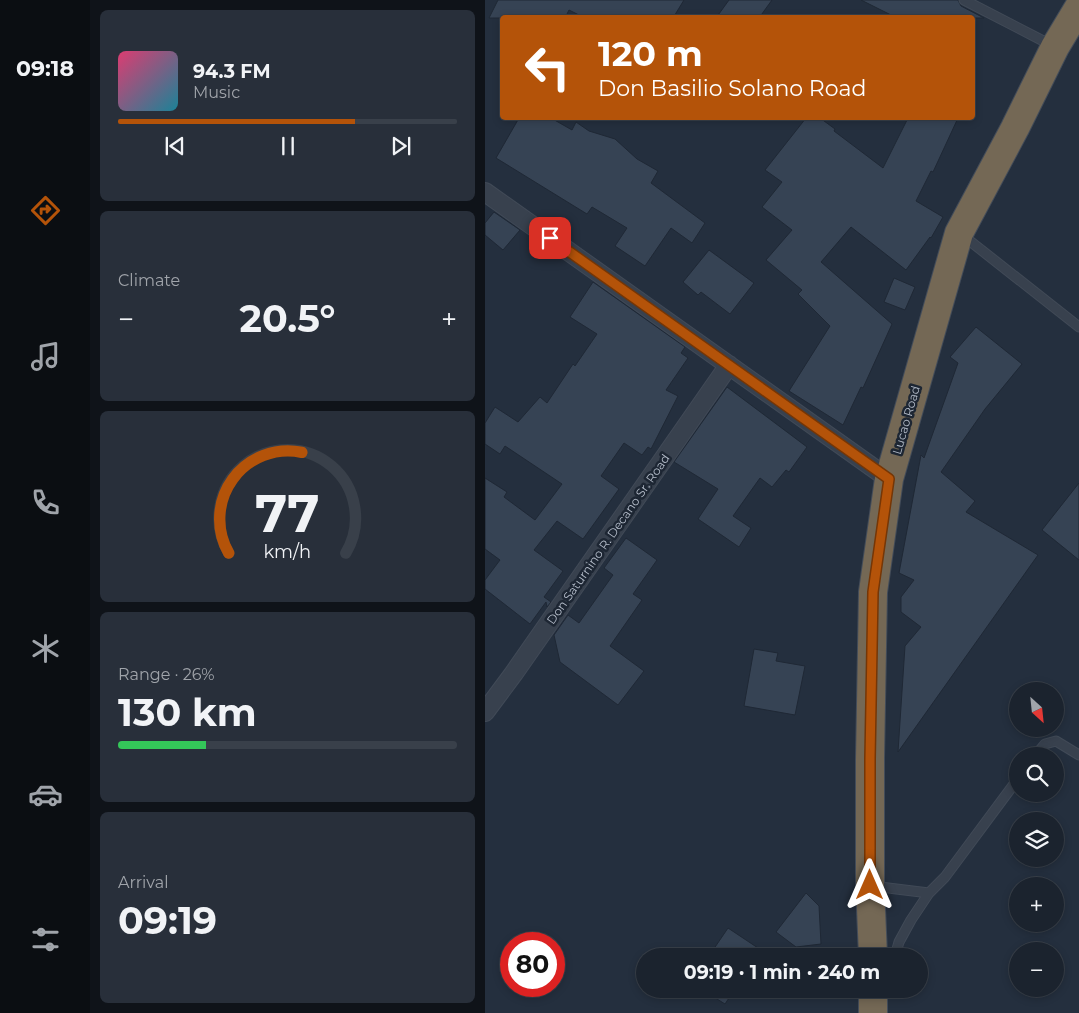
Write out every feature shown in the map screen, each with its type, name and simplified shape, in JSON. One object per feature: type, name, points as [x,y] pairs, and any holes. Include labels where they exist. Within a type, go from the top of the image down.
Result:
[{"type":"highway","name":"Lucao Road","points":[[873,948],[870,885],[870,759],[873,592],[889,479],[959,233],[1015,128],[1055,46],[1079,7]]},
{"type":"street","points":[[485,192],[889,479]]},
{"type":"street","name":"Don Saturnino R. Decano Sr. Road","points":[[485,712],[729,365]]},
{"type":"lane","points":[[964,0],[1055,46]]},
{"type":"lane","points":[[959,233],[1079,327]]},
{"type":"lane","points":[[1042,747],[1045,744],[1056,741],[1079,755]]},
{"type":"lane","points":[[888,948],[899,942],[929,893],[945,877],[1009,791]]},
{"type":"lane","points":[[870,885],[929,893]]},
{"type":"building","points":[[498,0],[684,0],[675,15],[579,15],[569,10],[566,15],[500,15],[500,18],[489,18]]},
{"type":"building","points":[[729,0],[772,0],[761,15],[718,15]]},
{"type":"building","points":[[861,0],[958,0],[961,6],[984,18],[975,18],[975,15],[891,15]]},
{"type":"building","points":[[518,120],[554,120],[572,130],[576,122],[589,131],[615,139],[637,159],[658,171],[651,183],[705,223],[692,243],[671,228],[645,266],[615,246],[627,228],[592,207],[587,214],[496,158]]},
{"type":"building","points":[[804,120],[823,120],[835,129],[834,131],[883,168],[907,120],[957,120],[933,172],[931,171],[916,201],[943,217],[931,238],[906,270],[851,227],[821,262],[892,324],[863,388],[861,387],[843,425],[789,391],[830,326],[798,294],[802,290],[766,260],[792,230],[762,207],[782,182],[765,170]]},
{"type":"building","points":[[494,212],[520,230],[503,250],[485,235],[485,223]]},
{"type":"building","points":[[709,250],[754,283],[730,314],[701,292],[698,295],[683,282]]},
{"type":"building","points":[[894,278],[915,287],[905,310],[884,302]]},
{"type":"building","points":[[593,282],[685,347],[681,353],[688,358],[666,390],[678,396],[651,449],[648,447],[642,455],[624,443],[601,476],[619,489],[583,539],[557,521],[534,550],[563,571],[544,597],[551,602],[547,607],[546,602],[530,624],[485,589],[485,580],[500,560],[485,549],[485,478],[507,492],[504,497],[535,520],[562,484],[505,446],[500,454],[485,444],[485,423],[495,407],[518,422],[540,397],[547,403],[573,364],[575,366],[597,334],[570,317]]},
{"type":"building","points":[[976,327],[1022,364],[985,409],[941,472],[975,501],[966,512],[1038,555],[898,752],[905,646],[921,627],[901,612],[901,597],[914,580],[899,573],[921,455],[924,458],[958,363],[950,357]]},
{"type":"building","points":[[727,387],[807,447],[789,472],[786,470],[772,487],[760,478],[733,516],[751,528],[739,547],[698,519],[718,489],[674,462]]},
{"type":"building","points":[[1079,483],[1079,560],[1042,530]]},
{"type":"building","points":[[626,538],[657,560],[633,594],[642,600],[610,646],[644,671],[618,705],[560,662],[554,635],[568,615],[579,623],[613,575],[604,568]]},
{"type":"building","points":[[754,649],[778,653],[776,661],[805,666],[795,715],[744,706]]},
{"type":"building","points":[[806,893],[819,906],[821,944],[796,947],[776,932]]},
{"type":"building","points":[[728,928],[758,948],[714,948]]},
{"type":"building","points":[[715,998],[729,998],[725,1004]]},
{"type":"route","points":[[550,238],[889,479],[873,592],[870,885]]}]
